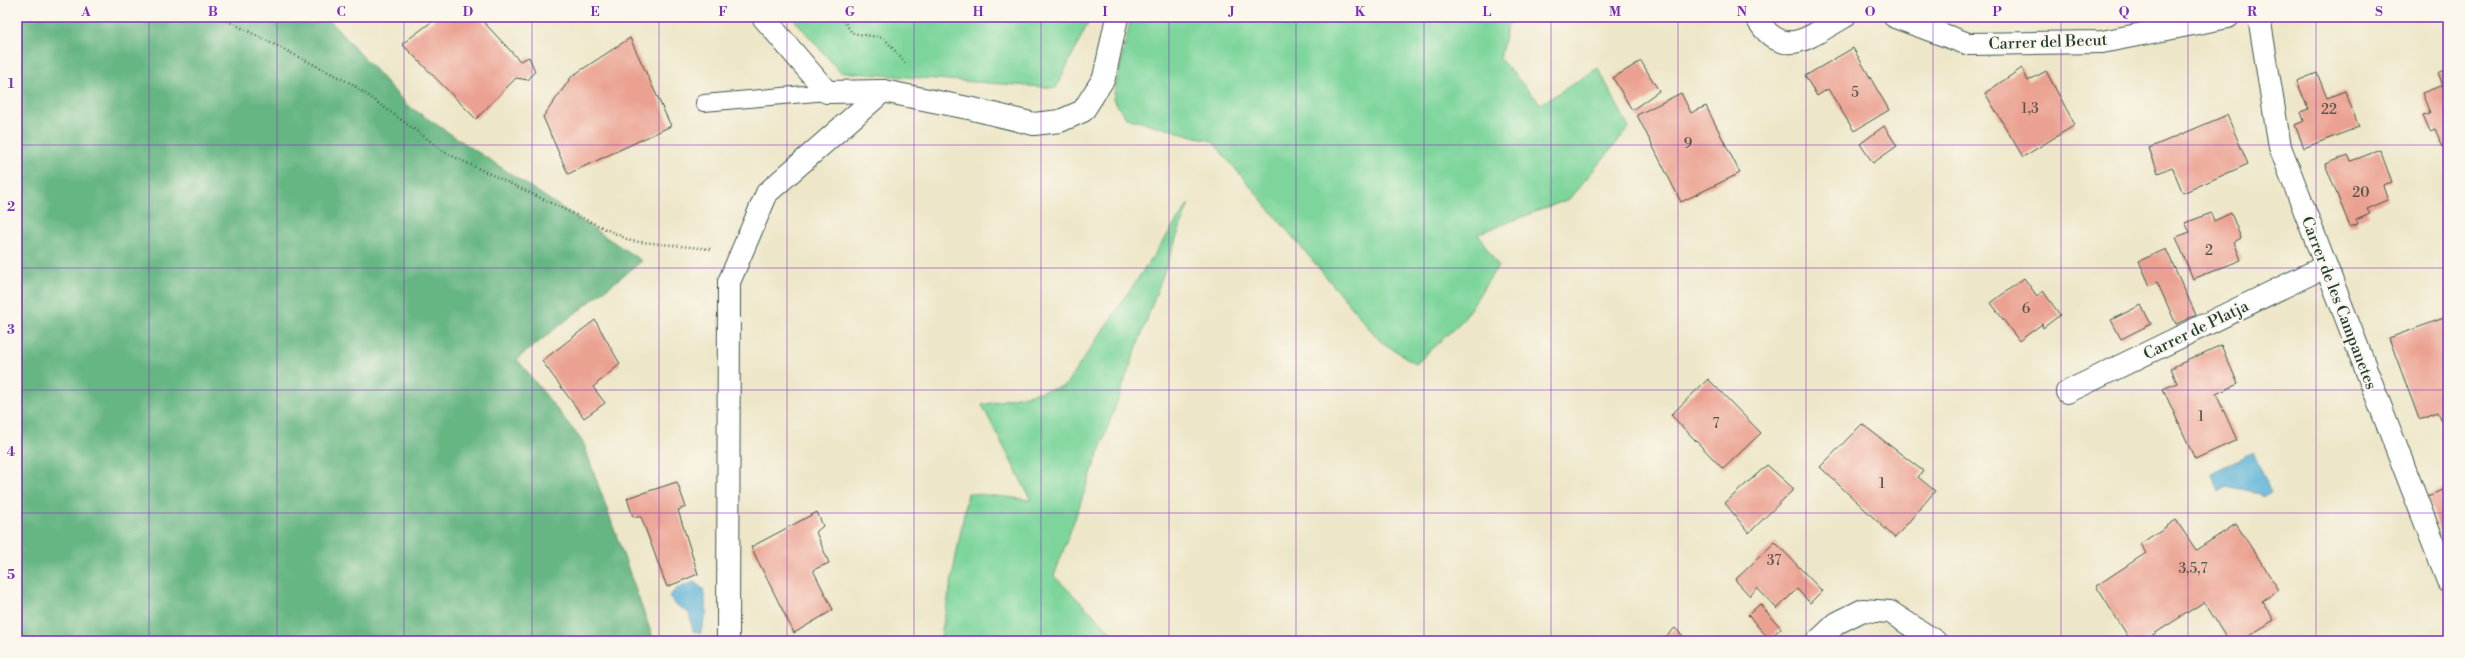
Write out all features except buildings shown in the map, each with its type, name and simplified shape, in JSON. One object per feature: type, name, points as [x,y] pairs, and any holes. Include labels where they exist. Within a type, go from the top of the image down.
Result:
[{"type":"street","points":[[763,17],[827,92],[883,91],[1034,124],[1060,121],[1083,111],[1104,78],[1117,17]]},
{"type":"street","points":[[1756,17],[1765,32],[1782,43],[1798,43],[1844,17]]},
{"type":"street","name":"Carrer del Becut","points":[[1895,17],[1968,44],[2102,42],[2228,17]]},
{"type":"street","name":"Carrer de les Campanetes","points":[[2259,17],[2280,147],[2324,267],[2448,581]]},
{"type":"street","points":[[728,641],[729,282],[767,192],[883,91]]},
{"type":"street","name":"Carrer de Platja","points":[[2067,392],[2324,267]]},
{"type":"street","points":[[1818,641],[1837,623],[1863,610],[1890,612],[1935,641]]},
{"type":"lane","points":[[704,103],[827,92]]},
{"type":"path","points":[[220,17],[352,84],[448,154],[631,241],[742,252]]},
{"type":"path","points":[[841,17],[852,33],[884,38],[907,64],[912,97]]},
{"type":"green space","points":[[17,17],[327,17],[407,105],[642,261],[517,359],[583,442],[654,641],[17,641]]},
{"type":"green space","points":[[792,17],[1091,17],[1056,88],[840,72]]},
{"type":"green space","points":[[1131,17],[1517,17],[1507,27],[1500,59],[1541,104],[1598,68],[1629,128],[1569,199],[1478,234],[1498,266],[1462,321],[1416,364],[1380,341],[1212,141],[1126,118],[1113,99]]},
{"type":"green space","points":[[1189,203],[1054,576],[1120,641],[940,641],[968,493],[1031,500],[982,405],[1065,386]]},
{"type":"water","points":[[2253,452],[2271,492],[2262,497],[2260,494],[2226,487],[2219,492],[2211,473]]},
{"type":"water","points":[[694,582],[703,589],[707,611],[700,634],[693,631],[689,613],[675,604],[669,596],[676,589]]}]
